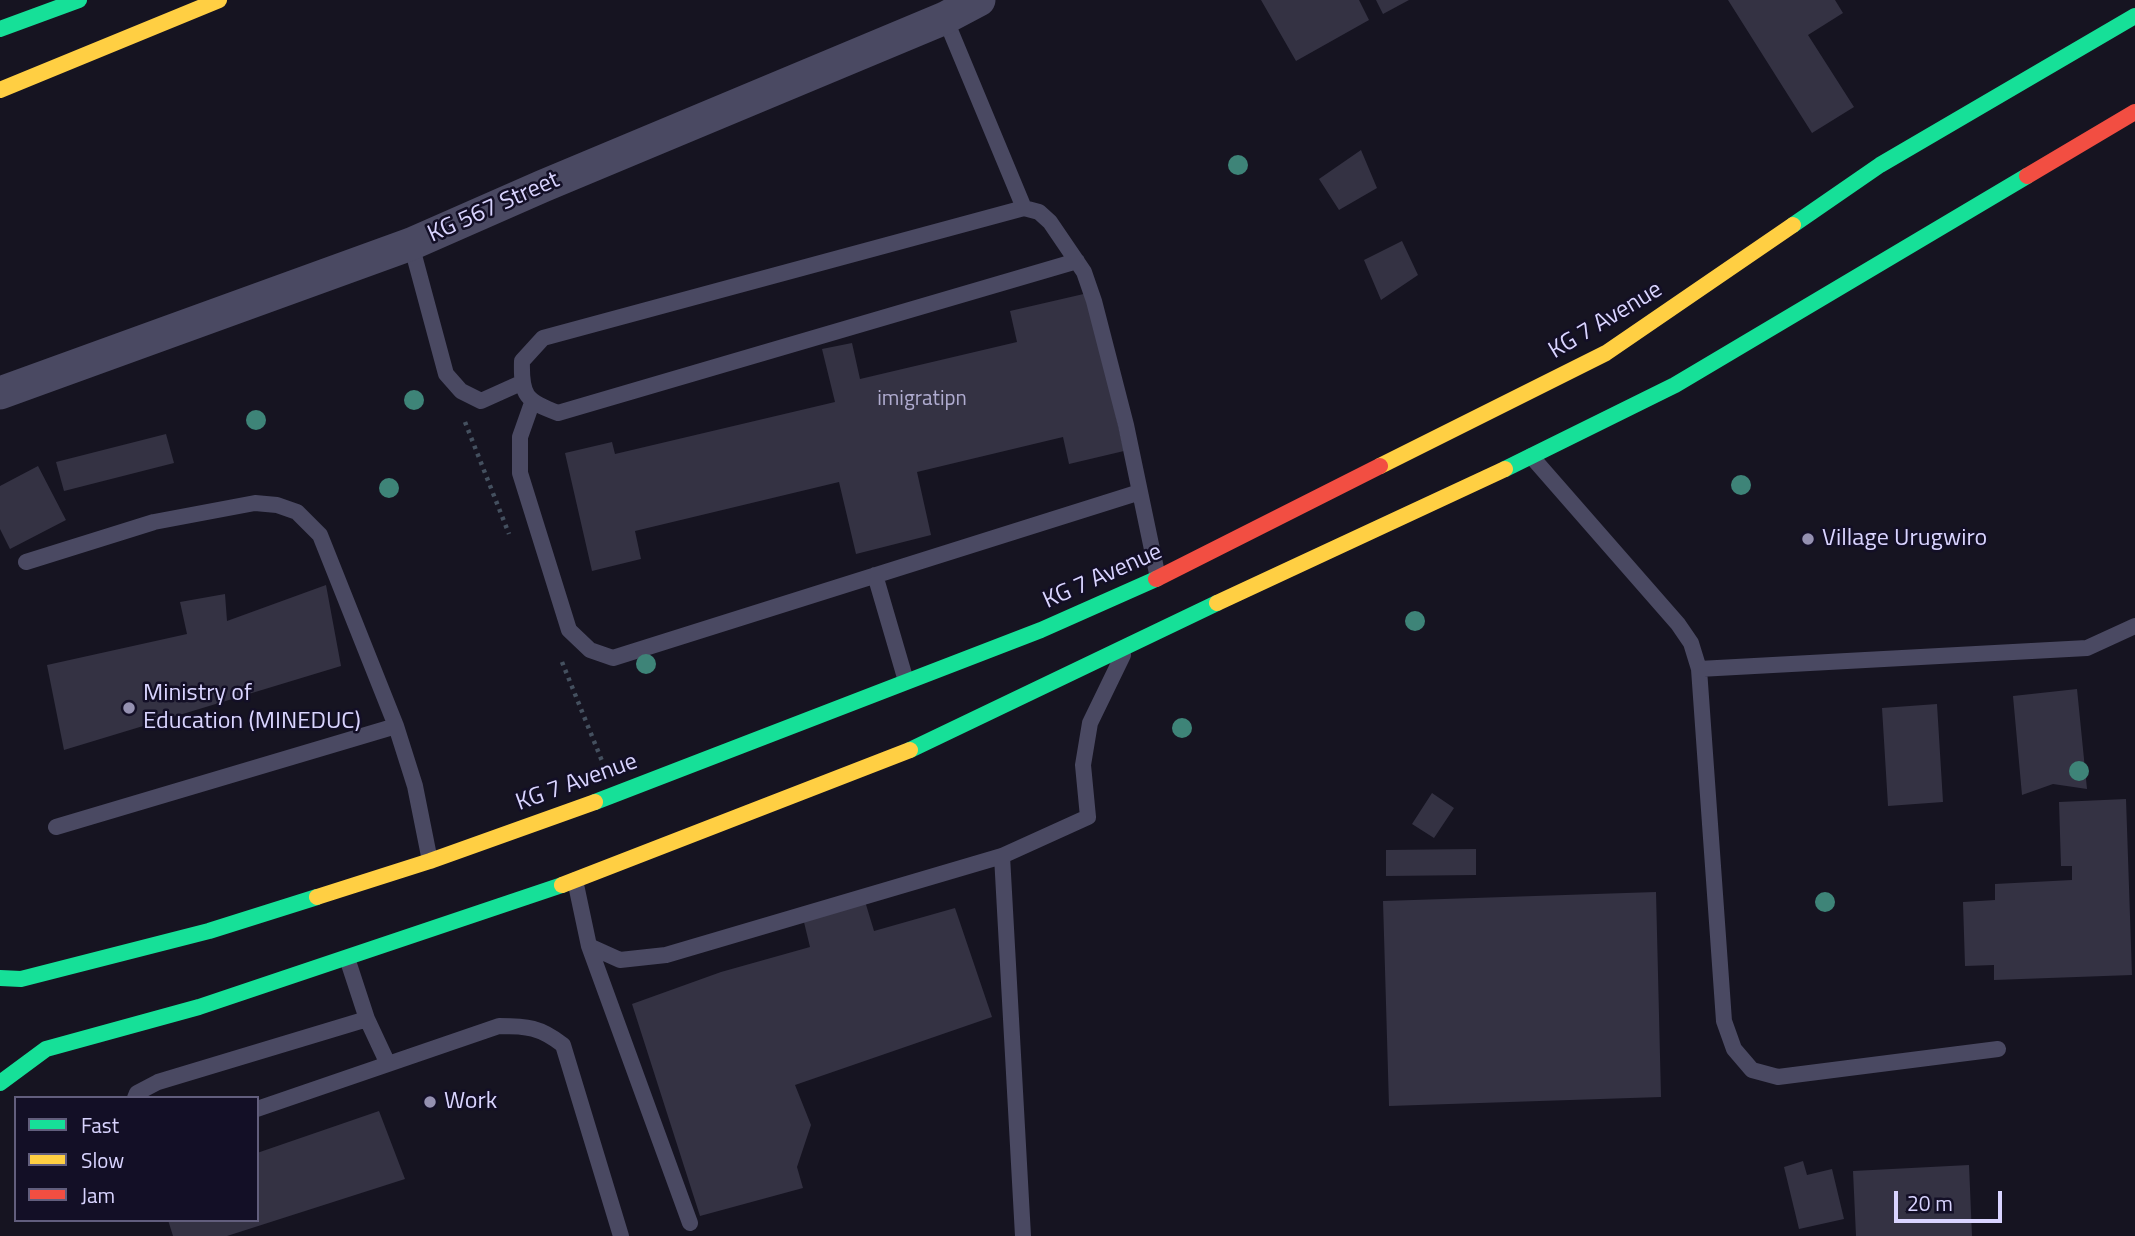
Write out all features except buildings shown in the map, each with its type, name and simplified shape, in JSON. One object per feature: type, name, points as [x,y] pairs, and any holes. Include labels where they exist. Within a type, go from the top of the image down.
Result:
[{"type":"main road","points":[[0,29],[79,0]]},
{"type":"main road","points":[[0,90],[219,0]]},
{"type":"main road","name":"KG 7 Avenue","points":[[0,978],[21,979],[209,931],[430,861],[598,801],[906,681],[1044,635],[1606,353],[1880,165],[2135,16]]},
{"type":"main road","points":[[0,1083],[46,1049],[199,1007],[575,880],[924,744],[1062,670],[1129,644],[1474,485],[1675,385],[2135,112]]},
{"type":"street","name":"KG 567 Street","points":[[0,393],[411,244],[945,18],[979,0]]},
{"type":"lane","points":[[945,18],[1024,208]]},
{"type":"lane","points":[[1077,261],[558,413],[533,403],[521,383],[522,361],[543,338],[1024,208],[1039,212],[1050,222],[1077,261],[1084,272],[1094,301],[1126,425],[1158,578]]},
{"type":"lane","points":[[411,244],[446,374],[461,391],[481,401],[521,383]]},
{"type":"lane","points":[[533,403],[520,437],[520,473],[569,629],[590,650],[613,658],[1140,492]]},
{"type":"lane","points":[[1531,456],[1678,624],[1691,643],[1699,670],[1724,1021],[1734,1049],[1752,1070],[1778,1077],[1998,1049]]},
{"type":"lane","points":[[26,562],[154,522],[255,503],[277,505],[298,512],[320,535],[396,726],[415,786],[430,861]]},
{"type":"lane","points":[[875,575],[906,681]]},
{"type":"lane","points":[[1699,670],[2087,648],[2135,626]]},
{"type":"lane","points":[[589,946],[620,960],[666,955],[1002,856],[1088,817],[1083,765],[1090,723],[1129,644]]},
{"type":"lane","points":[[55,827],[396,726]]},
{"type":"lane","points":[[1002,856],[1023,1236]]},
{"type":"lane","points":[[575,880],[589,946],[690,1223]]},
{"type":"lane","points":[[347,958],[367,1019],[388,1065]]},
{"type":"lane","points":[[136,1096],[158,1082],[367,1019]]},
{"type":"lane","points":[[259,1108],[499,1026],[529,1026],[548,1033],[563,1045],[621,1236]]},
{"type":"traffic: fast","points":[[0,29],[79,0]]},
{"type":"traffic: fast","points":[[1793,225],[1880,165],[2135,16]]},
{"type":"traffic: fast","points":[[1505,469],[1675,385],[2027,176]]},
{"type":"traffic: fast","points":[[595,802],[1041,630],[1156,579]]},
{"type":"traffic: fast","points":[[910,750],[1217,603]]},
{"type":"traffic: fast","points":[[0,1083],[46,1049],[199,1007],[562,885]]},
{"type":"traffic: fast","points":[[0,978],[21,979],[209,931],[317,897]]},
{"type":"traffic: slow","points":[[0,90],[219,0]]},
{"type":"traffic: slow","points":[[1380,466],[1606,353],[1793,225]]},
{"type":"traffic: slow","points":[[1217,603],[1505,469]]},
{"type":"traffic: slow","points":[[562,885],[910,750]]},
{"type":"traffic: slow","points":[[317,897],[430,861],[595,802]]},
{"type":"traffic: jam","points":[[2027,176],[2135,112]]},
{"type":"traffic: jam","points":[[1156,579],[1380,466]]},
{"type":"place","name":"Village Urugwiro","points":[[1808,539]]},
{"type":"place","name":"Ministry of Education (MINEDUC)","points":[[129,708]]},
{"type":"place","name":"Work","points":[[430,1102]]}]
